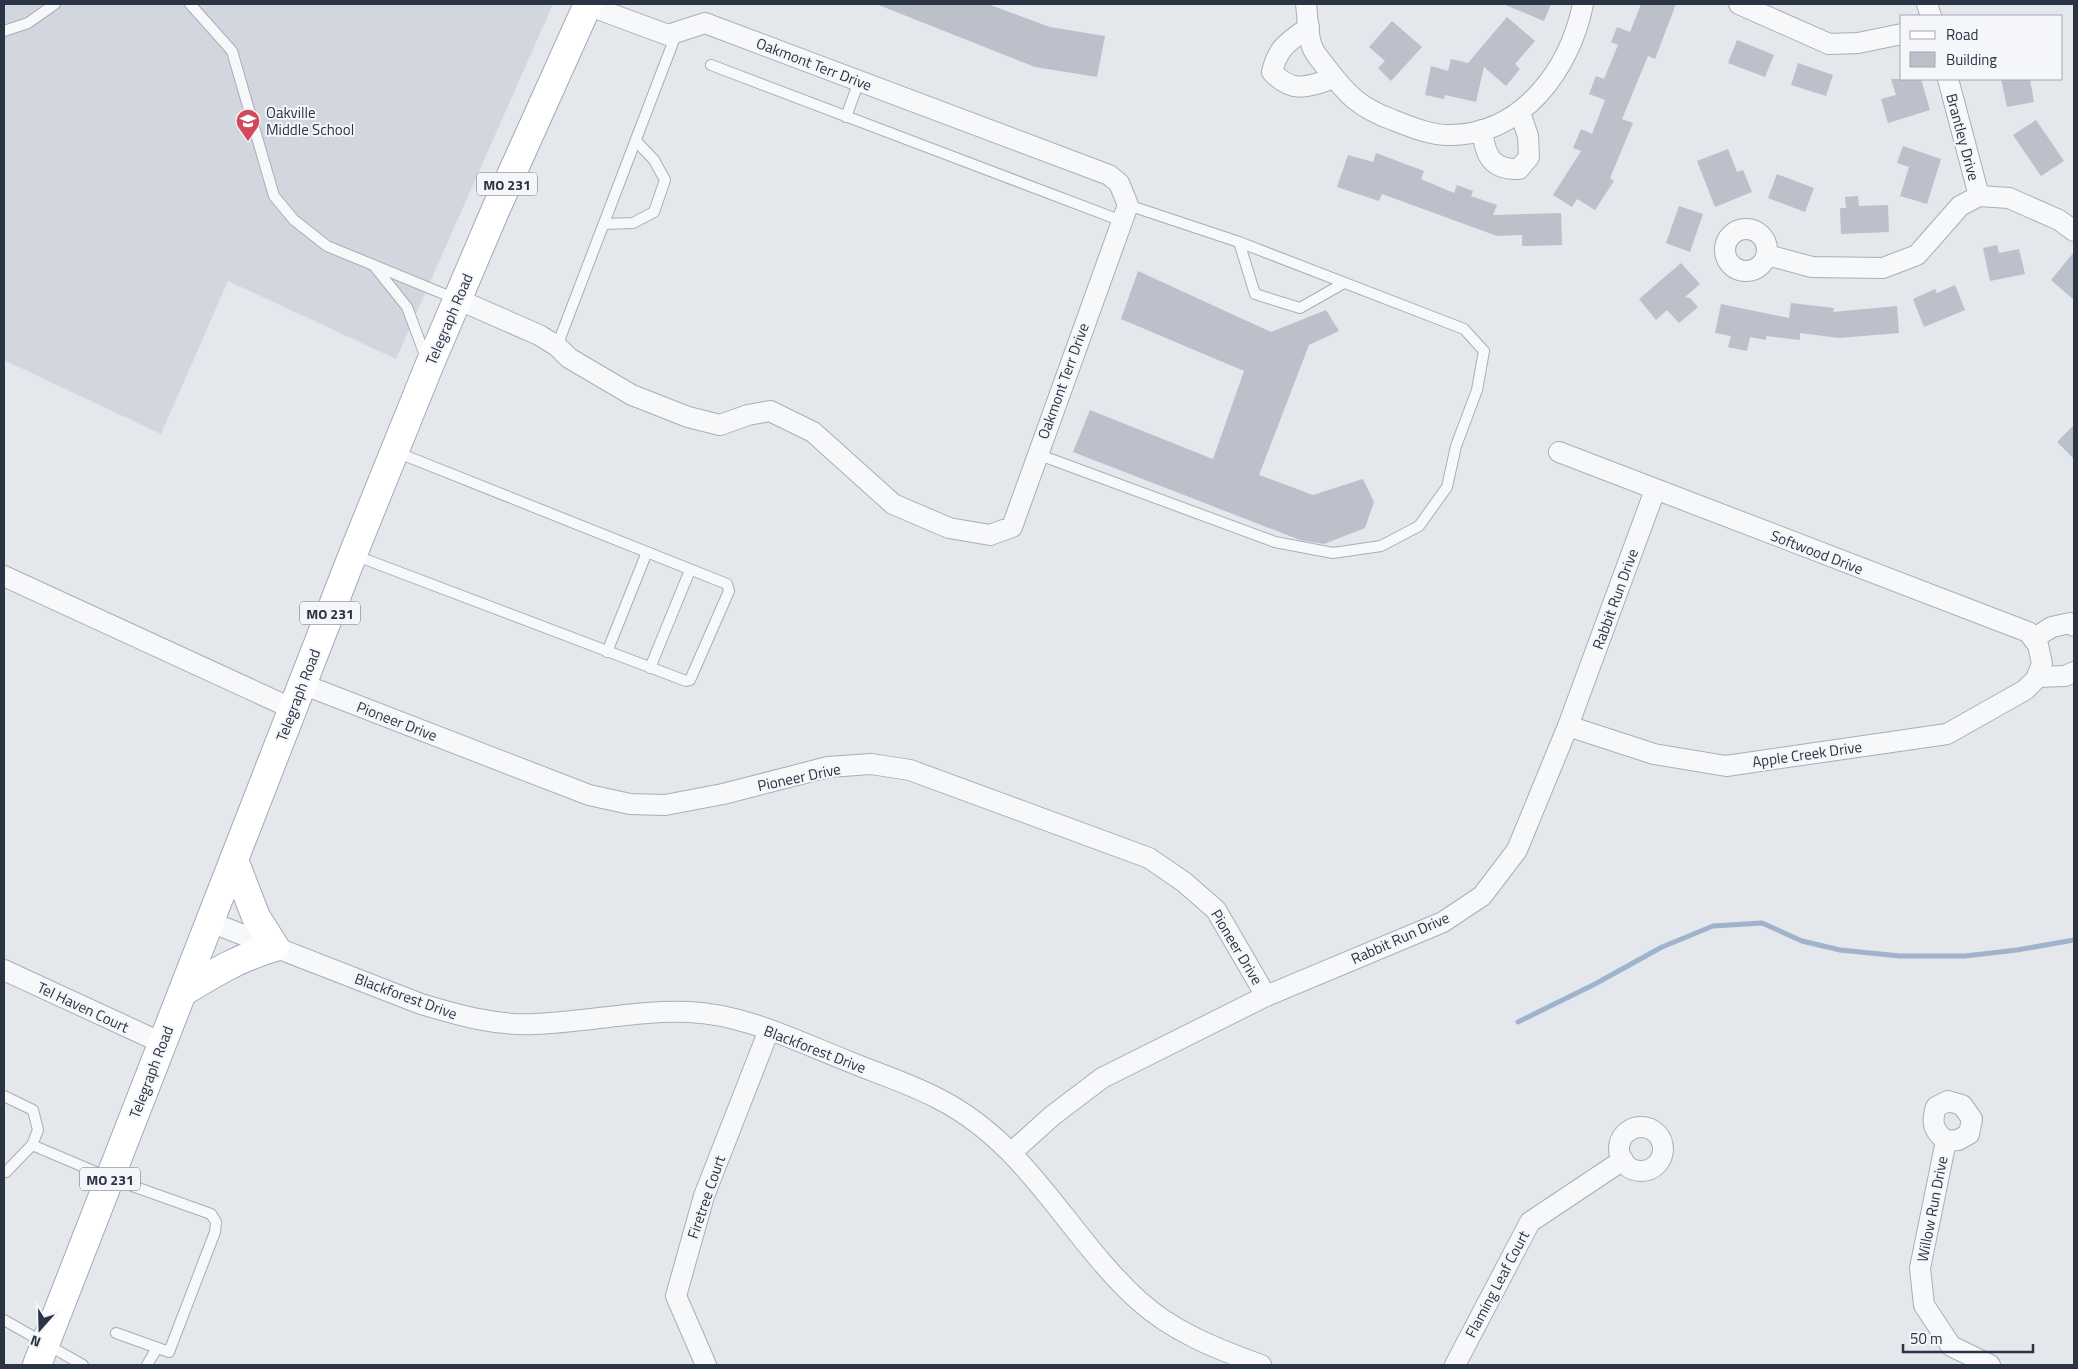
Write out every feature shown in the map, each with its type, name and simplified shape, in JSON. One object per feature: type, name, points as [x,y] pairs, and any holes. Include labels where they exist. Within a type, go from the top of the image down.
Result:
[{"type":"main road","name":"Telegraph Road","points":[[41,1355],[394,452],[457,299],[588,4]]},
{"type":"main road","points":[[183,992],[236,960],[275,947],[256,917],[234,860]]},
{"type":"street","name":"Oakmont Terr Drive","points":[[457,299],[539,335],[557,346],[569,358],[632,395],[688,416],[720,425],[748,415],[770,411],[813,432],[892,504],[949,528],[990,535],[1012,527],[1125,213],[1119,183],[1109,175],[705,22],[668,35],[588,4]]},
{"type":"street","points":[[1306,4],[1313,49],[1349,97],[1377,115],[1414,128],[1450,135],[1482,130],[1520,113],[1543,91],[1566,53],[1583,4]]},
{"type":"street","points":[[1739,4],[1829,44],[1858,42],[1900,34]]},
{"type":"street","points":[[1309,27],[1289,41],[1276,55],[1272,72],[1290,86],[1309,86],[1334,78]]},
{"type":"street","name":"Brantley Drive","points":[[1767,255],[1812,267],[1883,268],[1917,255],[1960,206],[1979,196],[1948,80]]},
{"type":"street","points":[[1482,130],[1486,154],[1496,165],[1506,169],[1519,169],[1529,157],[1528,136],[1520,113]]},
{"type":"street","points":[[1979,196],[2008,198],[2059,220],[2074,231]]},
{"type":"street","name":"Softwood Drive","points":[[1558,452],[2028,632],[2034,638]]},
{"type":"street","name":"Rabbit Run Drive","points":[[1012,1152],[1052,1116],[1102,1078],[1266,996],[1443,922],[1482,896],[1517,850],[1568,726],[1655,490]]},
{"type":"street","name":"Pioneer Drive","points":[[4,576],[297,697],[589,795],[630,804],[666,805],[828,768],[871,764],[910,770],[1149,858],[1184,882],[1216,910],[1266,996]]},
{"type":"street","points":[[2074,626],[2070,623],[2052,627],[2034,638],[2042,664],[2037,678],[2065,676],[2074,672]]},
{"type":"street","name":"Apple Creek Drive","points":[[1568,726],[1654,754],[1726,766],[1946,734],[2025,690],[2037,678]]},
{"type":"street","name":"Blackforest Drive","points":[[210,922],[421,1004],[454,1014],[494,1022],[533,1024],[648,1011],[693,1012],[769,1030],[937,1098],[968,1115],[991,1132],[1012,1152],[1086,1244],[1139,1301],[1164,1321],[1195,1339],[1261,1365]]},
{"type":"street","name":"Tel Haven Court","points":[[4,970],[162,1044]]},
{"type":"street","name":"Firetree Court","points":[[706,1365],[676,1296],[704,1196],[769,1030]]},
{"type":"street","name":"Willow Run Drive","points":[[1946,1141],[1920,1268],[1924,1305],[1951,1346],[1990,1365]]},
{"type":"street","name":"Flaming Leaf Court","points":[[1455,1365],[1530,1222],[1623,1160]]},
{"type":"lane","points":[[4,31],[28,23],[55,4]]},
{"type":"lane","points":[[190,4],[232,51],[274,196],[294,220],[327,246],[457,299]]},
{"type":"lane","points":[[557,346],[677,32]]},
{"type":"lane","points":[[710,66],[846,117],[1125,213],[1239,242],[1464,329],[1484,351],[1477,390],[1456,446],[1447,487],[1418,526],[1381,546],[1333,553],[1275,542],[1037,454]]},
{"type":"lane","points":[[846,117],[859,80]]},
{"type":"lane","points":[[604,224],[633,223],[654,212],[665,180],[654,160],[636,141]]},
{"type":"lane","points":[[1239,242],[1255,294],[1300,308],[1344,283]]},
{"type":"lane","points":[[373,264],[407,307],[429,366]]},
{"type":"lane","points":[[353,554],[683,681],[690,680],[729,591],[728,584],[394,452]]},
{"type":"lane","points":[[607,652],[646,552]]},
{"type":"lane","points":[[650,668],[690,570]]},
{"type":"lane","points":[[4,1096],[33,1110],[38,1130],[32,1145],[4,1172]]},
{"type":"lane","points":[[32,1145],[110,1178],[211,1214],[216,1222],[215,1232],[169,1352],[116,1333]]},
{"type":"lane","points":[[4,1320],[41,1355],[83,1365]]},
{"type":"lane","points":[[147,1365],[157,1348]]},
{"type":"shaded area","name":"Oakville Middle School","points":[[4,4],[553,4],[396,359],[228,281],[161,434],[4,360]]},
{"type":"building","points":[[876,4],[988,4],[1050,27],[1105,36],[1097,77],[1035,67]]},
{"type":"building","points":[[1503,4],[1551,4],[1544,21]]},
{"type":"building","points":[[1641,4],[1676,4],[1655,59],[1648,56],[1622,119],[1633,123],[1610,178],[1614,181],[1595,210],[1577,199],[1572,207],[1553,195],[1581,151],[1573,148],[1581,129],[1592,134],[1605,100],[1589,94],[1596,76],[1604,79],[1618,45],[1611,42],[1617,27],[1630,32]]},
{"type":"building","points":[[1507,17],[1535,41],[1515,64],[1520,69],[1506,86],[1484,67],[1476,102],[1445,95],[1444,99],[1425,95],[1431,66],[1448,71],[1451,59],[1468,63]]},
{"type":"building","points":[[1392,21],[1422,47],[1391,81],[1378,68],[1385,61],[1369,47]]},
{"type":"building","points":[[1737,40],[1774,55],[1765,77],[1728,63]]},
{"type":"building","points":[[1798,63],[1833,75],[1826,96],[1791,85]]},
{"type":"building","points":[[1891,79],[1921,80],[1930,110],[1888,123],[1881,99],[1896,95]]},
{"type":"building","points":[[2001,80],[2030,80],[2034,102],[2007,107]]},
{"type":"building","points":[[2036,120],[2064,161],[2041,176],[2013,135]]},
{"type":"building","points":[[1903,146],[1941,159],[1927,204],[1900,196],[1909,167],[1897,163]]},
{"type":"building","points":[[1728,149],[1737,172],[1743,170],[1752,192],[1715,207],[1697,161]]},
{"type":"building","points":[[1376,153],[1424,171],[1421,179],[1454,193],[1457,185],[1473,191],[1471,196],[1497,205],[1493,215],[1561,213],[1562,245],[1522,246],[1522,235],[1497,236],[1382,194],[1379,201],[1337,187],[1348,155],[1373,162]]},
{"type":"building","points":[[1777,174],[1814,188],[1805,212],[1768,198]]},
{"type":"building","points":[[1858,196],[1859,206],[1888,205],[1889,232],[1841,234],[1840,208],[1846,208],[1845,197]]},
{"type":"building","points":[[1679,206],[1703,214],[1690,252],[1666,243]]},
{"type":"building","points":[[1997,245],[1999,253],[2019,249],[2025,274],[1990,281],[1983,248]]},
{"type":"building","points":[[2074,252],[2074,300],[2051,280]]},
{"type":"building","points":[[1681,263],[1700,284],[1685,297],[1690,298],[1698,307],[1679,323],[1667,310],[1656,320],[1639,299]]},
{"type":"building","points":[[1138,271],[1271,332],[1326,310],[1339,331],[1309,345],[1259,475],[1313,495],[1363,479],[1374,502],[1365,528],[1324,544],[1300,540],[1073,452],[1090,410],[1213,459],[1244,371],[1121,319]]},
{"type":"building","points":[[1955,285],[1965,310],[1924,327],[1913,299],[1935,289],[1937,293]]},
{"type":"building","points":[[1791,303],[1834,308],[1833,312],[1897,306],[1899,333],[1839,338],[1800,333],[1800,340],[1766,336],[1766,340],[1750,337],[1747,351],[1728,347],[1731,336],[1715,333],[1721,304],[1789,318]]},
{"type":"building","points":[[2074,425],[2074,459],[2057,442]]},
{"type":"waterway","points":[[1518,1022],[1595,984],[1662,947],[1713,926],[1762,923],[1802,941],[1840,950],[1900,956],[1965,956],[2017,950],[2074,940]]},
{"type":"place","name":"Oakville Middle School","points":[[248,142]]}]
